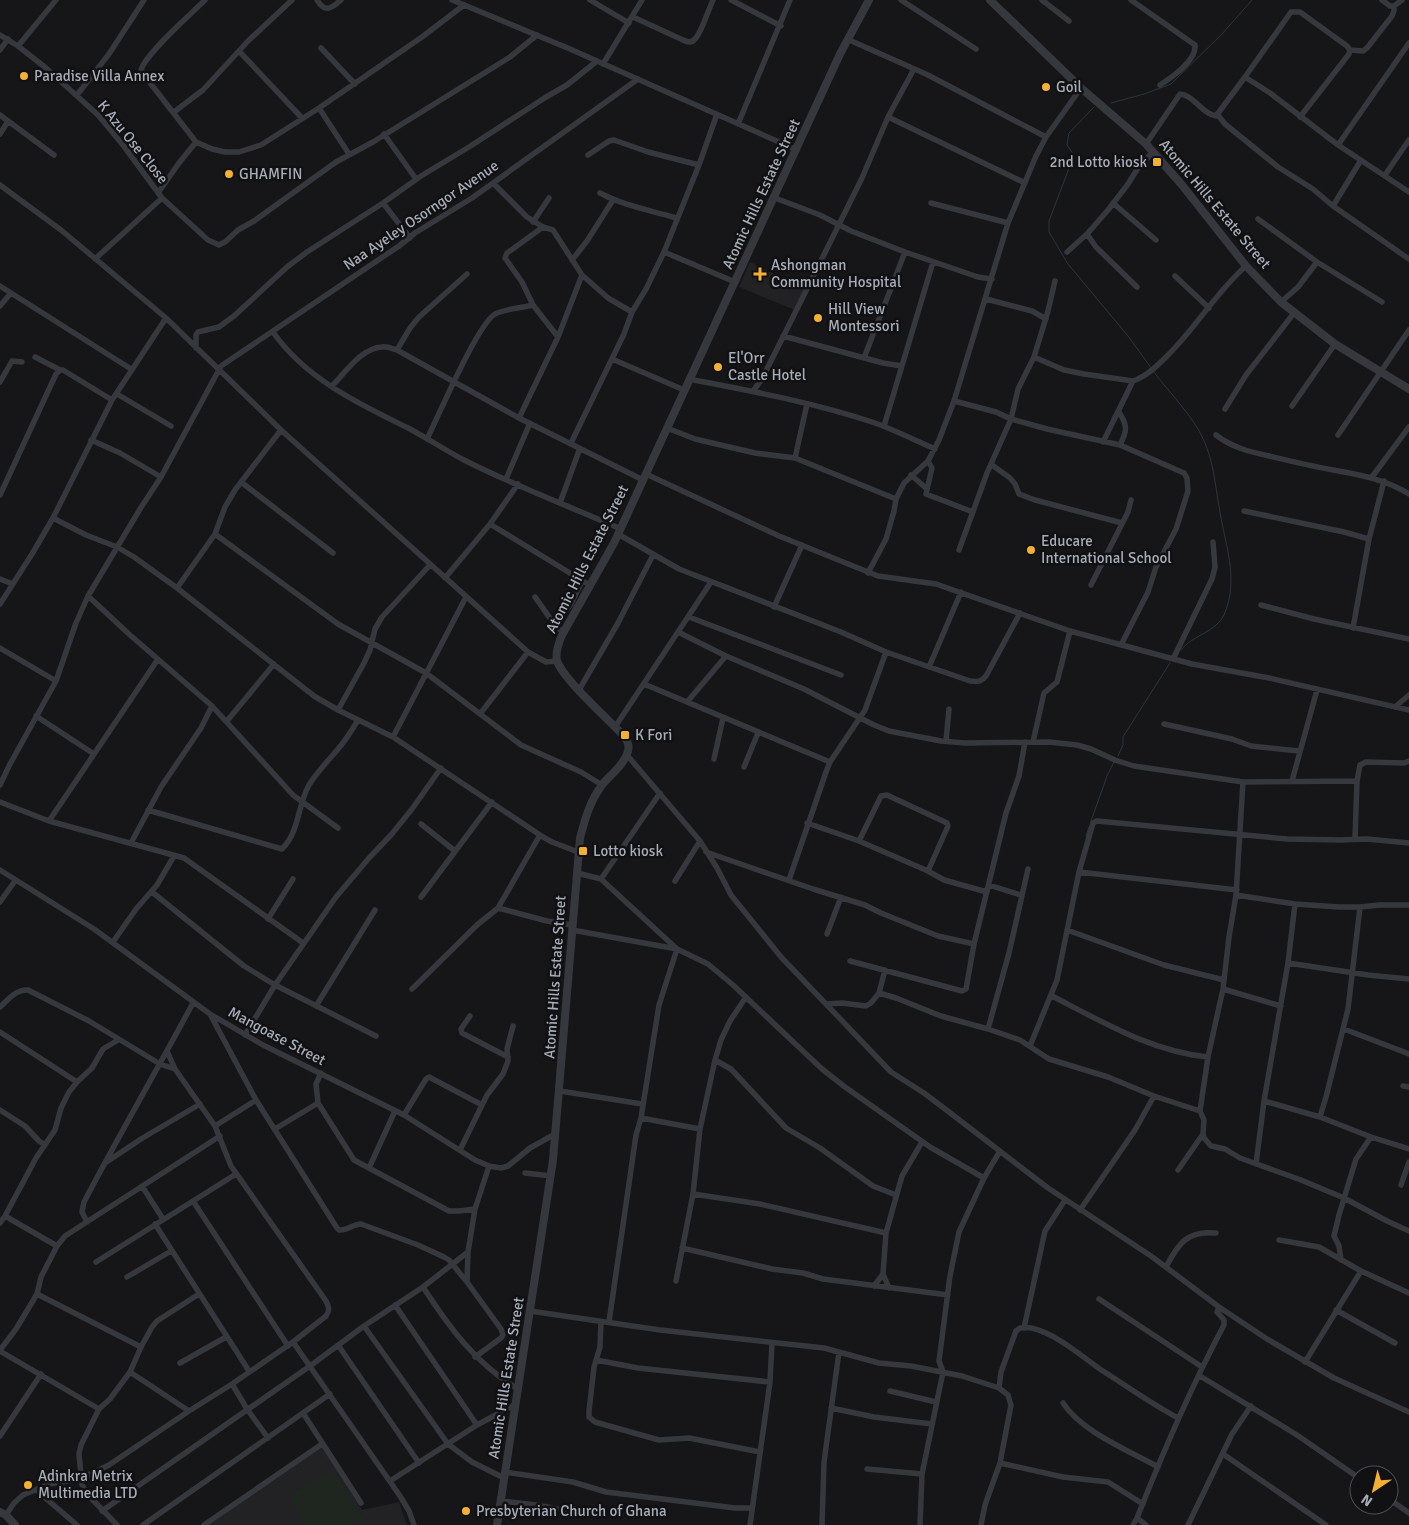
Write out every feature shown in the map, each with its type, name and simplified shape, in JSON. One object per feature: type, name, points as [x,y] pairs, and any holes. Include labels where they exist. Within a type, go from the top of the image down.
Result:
[{"type":"street","points":[[18,46],[56,0]]},
{"type":"street","points":[[77,95],[108,54],[144,0]]},
{"type":"street","points":[[205,0],[163,41],[142,67],[144,76],[196,142],[225,152],[250,150],[279,134],[422,38],[464,5]]},
{"type":"street","points":[[174,112],[204,90],[239,51],[292,0]]},
{"type":"street","points":[[317,0],[320,6],[326,9],[334,7],[341,0]]},
{"type":"street","points":[[452,0],[537,35],[797,150]]},
{"type":"street","points":[[590,0],[629,23]]},
{"type":"street","points":[[603,64],[642,0]]},
{"type":"street","points":[[633,17],[691,42],[698,35],[712,0]]},
{"type":"street","points":[[731,0],[780,26]]},
{"type":"street","points":[[738,124],[790,0]]},
{"type":"street","name":"Atomic Hills Estate Street","points":[[557,661],[558,646],[564,633],[620,531],[847,39],[869,0]]},
{"type":"street","points":[[901,0],[976,49]]},
{"type":"street","name":"Atomic Hills Estate Street","points":[[990,0],[1081,88],[1146,144],[1182,185],[1246,266],[1281,302],[1335,344],[1409,389]]},
{"type":"street","points":[[1042,0],[1069,21]]},
{"type":"street","points":[[1131,0],[1195,45],[1195,52],[1180,70],[1160,85]]},
{"type":"street","points":[[1382,0],[1394,6]]},
{"type":"street","points":[[1350,50],[1363,50],[1367,48],[1393,13],[1394,6],[1402,0]]},
{"type":"street","points":[[1146,144],[1180,94],[1186,95],[1213,116],[1217,114],[1291,12],[1300,12],[1350,50]]},
{"type":"street","name":"K Azu Ose Close","points":[[0,35],[18,46],[98,114],[160,196],[208,240],[217,244],[222,244],[238,230],[254,221],[349,154]]},
{"type":"street","points":[[319,108],[349,154],[363,148],[510,57],[537,35]]},
{"type":"street","points":[[0,50],[8,39]]},
{"type":"street","points":[[847,39],[943,82],[1046,137]]},
{"type":"street","points":[[1338,145],[1409,43]]},
{"type":"street","points":[[321,48],[355,84]]},
{"type":"street","points":[[1300,117],[1349,54],[1350,50]]},
{"type":"street","points":[[239,51],[302,118]]},
{"type":"street","points":[[196,348],[196,335],[198,332],[219,327],[234,316],[296,260],[416,179],[469,148],[567,85],[596,61]]},
{"type":"street","points":[[753,391],[762,379],[862,178],[888,117],[914,69]]},
{"type":"street","points":[[1245,77],[1338,145],[1409,192]]},
{"type":"street","name":"Naa Ayeley Osorngor Avenue","points":[[218,370],[225,362],[273,332],[493,182],[638,79]]},
{"type":"street","points":[[868,573],[886,539],[896,499],[904,483],[928,461],[935,449],[954,401],[1008,224],[1036,156],[1046,137],[1081,88]]},
{"type":"street","points":[[571,444],[612,359],[632,312],[646,289],[664,252],[717,114]]},
{"type":"street","points":[[1217,114],[1224,124],[1278,167],[1313,189],[1333,206],[1409,259]]},
{"type":"street","points":[[0,115],[54,155]]},
{"type":"street","points":[[888,117],[1025,183]]},
{"type":"street","points":[[0,134],[8,121]]},
{"type":"street","points":[[384,134],[416,179]]},
{"type":"street","points":[[588,155],[609,141],[614,140],[648,152],[699,165]]},
{"type":"street","points":[[1385,175],[1409,140]]},
{"type":"street","points":[[95,259],[160,196],[196,142]]},
{"type":"street","points":[[1067,252],[1087,234],[1113,203],[1138,168],[1153,152]]},
{"type":"street","points":[[1333,206],[1360,160]]},
{"type":"street","points":[[493,182],[533,222],[556,232],[582,275],[608,298],[632,312]]},
{"type":"street","points":[[0,185],[46,217],[166,318],[281,430],[528,652],[546,662],[557,661],[568,678],[615,727],[628,744],[627,756],[700,842],[717,868],[731,895],[781,957],[891,1072],[924,1093],[1065,1200],[1166,1267],[1219,1306],[1305,1362],[1365,1393],[1409,1412]]},
{"type":"street","points":[[600,193],[613,200],[676,218]]},
{"type":"street","points":[[533,222],[549,198]]},
{"type":"street","points":[[775,198],[820,215],[838,225],[904,252],[978,277],[992,279]]},
{"type":"street","points":[[572,260],[587,241],[613,200]]},
{"type":"street","points":[[383,203],[410,238]]},
{"type":"street","points":[[931,203],[1008,224]]},
{"type":"street","points":[[1113,203],[1156,240]]},
{"type":"street","points":[[1258,219],[1317,262],[1382,302]]},
{"type":"street","points":[[543,227],[504,257],[522,282],[533,305],[558,337]]},
{"type":"street","points":[[1087,234],[1096,247],[1137,287]]},
{"type":"street","points":[[664,252],[735,282]]},
{"type":"street","points":[[864,358],[904,252]]},
{"type":"street","points":[[884,426],[933,262]]},
{"type":"street","points":[[1281,302],[1298,287],[1317,262]]},
{"type":"street","points":[[1103,442],[1133,381],[1157,366],[1180,343],[1232,279],[1246,266]]},
{"type":"street","points":[[398,350],[414,322],[467,274]]},
{"type":"street","points":[[519,418],[558,337],[582,275]]},
{"type":"street","points":[[1175,276],[1209,308]]},
{"type":"street","points":[[959,550],[1011,419],[1018,389],[1034,357],[1056,281]]},
{"type":"street","points":[[0,286],[131,369]]},
{"type":"street","points":[[0,306],[10,294]]},
{"type":"street","points":[[986,299],[1032,311],[1046,319]]},
{"type":"street","points":[[427,439],[470,352],[489,320],[502,312],[533,305]]},
{"type":"street","points":[[1225,409],[1246,375],[1294,313]]},
{"type":"street","points":[[0,604],[53,518],[112,400],[166,318]]},
{"type":"street","points":[[1338,435],[1409,330]]},
{"type":"street","points":[[273,332],[291,354],[332,386],[368,409],[465,460],[620,531],[653,555],[679,569],[841,632],[886,652],[977,682],[983,680],[1020,613]]},
{"type":"street","points":[[783,336],[883,364],[902,366]]},
{"type":"street","points":[[1292,406],[1335,344]]},
{"type":"street","points":[[332,386],[355,361],[374,348],[382,346],[398,350],[454,383],[571,444],[802,546],[868,573],[894,580],[936,584],[1070,631],[1192,664],[1270,678],[1409,710]]},
{"type":"street","points":[[35,357],[60,370],[64,370],[112,400]]},
{"type":"street","points":[[1034,357],[1064,370],[1133,381]]},
{"type":"street","points":[[612,359],[684,390]]},
{"type":"street","points":[[0,382],[12,361],[22,362]]},
{"type":"street","points":[[0,495],[56,374],[60,370]]},
{"type":"street","points":[[0,785],[56,681],[76,623],[88,596],[161,477],[218,370]]},
{"type":"street","points":[[689,379],[753,391],[847,414],[884,426],[935,449]]},
{"type":"street","points":[[117,394],[172,426]]},
{"type":"street","points":[[954,401],[996,412],[1011,419],[1047,429],[1120,445],[1184,473],[1188,486],[1186,499],[1176,529],[1156,567],[1148,592],[1121,645]]},
{"type":"street","points":[[795,458],[807,404]]},
{"type":"street","points":[[1119,412],[1125,421],[1126,432],[1120,445]]},
{"type":"street","points":[[506,479],[530,423]]},
{"type":"street","points":[[1372,478],[1409,427]]},
{"type":"street","points":[[668,428],[695,439],[755,453],[795,458],[896,499]]},
{"type":"street","points":[[177,588],[215,534],[225,507],[281,430]]},
{"type":"street","points":[[1216,435],[1231,444],[1257,453],[1384,481],[1409,494]]},
{"type":"street","points":[[91,440],[120,453],[161,477]]},
{"type":"street","points":[[560,503],[580,448]]},
{"type":"street","points":[[928,461],[932,468],[926,494],[973,512]]},
{"type":"street","points":[[992,465],[1010,478],[1019,494],[1122,523]]},
{"type":"street","points":[[911,475],[926,488]]},
{"type":"street","points":[[1353,628],[1369,539],[1384,481]]},
{"type":"street","points":[[242,482],[333,553]]},
{"type":"street","points":[[445,578],[490,524],[518,484]]},
{"type":"street","points":[[1091,585],[1128,512],[1131,500]]},
{"type":"street","points":[[1244,511],[1369,539]]},
{"type":"street","points":[[53,518],[86,536],[117,547],[134,557],[177,588],[314,696],[392,737],[540,835],[578,852]]},
{"type":"street","points":[[490,524],[591,586]]},
{"type":"street","points":[[215,534],[338,624],[426,673],[521,745],[581,772],[602,785]]},
{"type":"street","points":[[1173,659],[1212,579],[1215,567],[1213,542]]},
{"type":"street","points":[[774,607],[802,546]]},
{"type":"street","points":[[579,690],[618,623],[653,555]]},
{"type":"street","points":[[338,710],[364,663],[370,650],[375,629],[382,617],[430,565]]},
{"type":"street","points":[[0,579],[13,584]]},
{"type":"street","points":[[554,626],[571,604],[582,581]]},
{"type":"street","points":[[615,727],[711,582]]},
{"type":"street","points":[[929,667],[960,592]]},
{"type":"street","points":[[88,596],[212,706],[293,795],[338,828]]},
{"type":"street","points":[[392,737],[466,597]]},
{"type":"street","points":[[535,597],[554,626],[564,633]]},
{"type":"street","points":[[1261,605],[1353,628],[1409,639]]},
{"type":"street","points":[[689,617],[841,675]]},
{"type":"street","points":[[1033,742],[1044,692],[1057,682],[1070,631]]},
{"type":"street","points":[[678,632],[726,656],[804,688],[889,731],[965,743],[1033,742],[1077,745],[1134,766],[1243,782],[1357,781]]},
{"type":"street","points":[[0,648],[56,681]]},
{"type":"street","points":[[480,714],[528,652]]},
{"type":"street","points":[[789,880],[830,762],[865,710],[886,652]]},
{"type":"street","points":[[687,702],[726,656]]},
{"type":"street","points":[[49,821],[158,659]]},
{"type":"street","points":[[227,721],[274,664]]},
{"type":"street","points":[[644,684],[830,762]]},
{"type":"street","points":[[1292,781],[1317,690]]},
{"type":"street","points":[[1395,707],[1409,695]]},
{"type":"street","points":[[131,843],[161,787],[201,728],[212,706]]},
{"type":"street","points":[[946,741],[949,709]]},
{"type":"street","points":[[36,716],[94,754]]},
{"type":"street","points":[[714,759],[723,718]]},
{"type":"street","points":[[148,810],[282,849],[294,831],[302,801],[309,785],[340,747],[358,720]]},
{"type":"street","points":[[1164,724],[1232,739],[1251,746],[1299,751]]},
{"type":"street","points":[[744,767],[758,733]]},
{"type":"street","points":[[850,961],[962,991],[966,989],[974,944],[1006,813],[1019,776],[1025,742]]},
{"type":"street","name":"Atomic Hills Estate Street","points":[[497,1525],[551,1176],[560,1091],[578,852],[590,804],[602,785],[627,756]]},
{"type":"street","points":[[1355,839],[1357,781],[1360,765],[1364,763],[1404,763],[1409,761]]},
{"type":"street","points":[[245,1034],[275,985],[336,896],[396,828],[441,768]]},
{"type":"street","points":[[1243,782],[1236,893],[1223,989],[1208,1057],[1200,1111],[1204,1120],[1204,1138],[1211,1146],[1225,1148],[1237,1157],[1344,1198],[1409,1231]]},
{"type":"street","points":[[601,879],[660,793]]},
{"type":"street","points":[[859,841],[881,796],[887,795],[947,823],[948,826],[928,871]]},
{"type":"street","points":[[0,802],[49,821],[184,858],[303,943]]},
{"type":"street","points":[[421,897],[492,802]]},
{"type":"street","points":[[1030,1046],[1057,980],[1079,872],[1094,823],[1097,821],[1297,840],[1355,839],[1409,843]]},
{"type":"street","points":[[808,822],[859,841],[928,871],[944,880],[987,892]]},
{"type":"street","points":[[421,824],[455,851]]},
{"type":"street","points":[[412,989],[477,925],[498,908],[540,835]]},
{"type":"street","points":[[675,881],[700,842]]},
{"type":"street","points":[[706,852],[865,904],[881,913],[929,933],[974,944]]},
{"type":"street","points":[[113,942],[136,909],[152,892],[174,856]]},
{"type":"street","points":[[988,1029],[1009,953],[1028,869]]},
{"type":"street","name":"Mangoase Street","points":[[0,870],[113,942],[210,1014],[263,1045],[404,1115],[475,1160],[489,1166]]},
{"type":"street","points":[[1079,872],[1236,893],[1295,904],[1360,907],[1380,904],[1409,905]]},
{"type":"street","points":[[577,873],[601,879],[677,950]]},
{"type":"street","points":[[268,919],[293,879]]},
{"type":"street","points":[[0,902],[15,881]]},
{"type":"street","points":[[989,885],[1021,895]]},
{"type":"street","points":[[152,892],[244,966],[275,985],[376,1036]]},
{"type":"street","points":[[827,934],[841,897]]},
{"type":"street","points":[[1256,1164],[1264,1101],[1282,1006],[1295,904]]},
{"type":"street","points":[[1320,1116],[1344,1029],[1354,973],[1360,907]]},
{"type":"street","points":[[498,908],[572,928],[677,950],[708,964],[822,1069],[876,1111],[922,1142],[984,1178]]},
{"type":"street","points":[[316,1006],[375,910]]},
{"type":"street","points":[[1067,930],[1164,965],[1224,980]]},
{"type":"street","points":[[608,1322],[636,1135],[641,1118],[659,1005],[677,950]]},
{"type":"street","points":[[1288,963],[1409,979]]},
{"type":"street","points":[[826,1004],[842,1003],[866,1006],[875,1000],[879,993],[884,970]]},
{"type":"street","points":[[1223,989],[1282,1006]]},
{"type":"street","points":[[0,1007],[15,994],[22,990],[28,990],[88,1021],[160,1064],[175,1069]]},
{"type":"street","points":[[879,993],[941,1016],[1020,1040],[1050,1059],[1108,1077],[1154,1096],[1200,1111]]},
{"type":"street","points":[[1052,996],[1142,1040],[1181,1054],[1208,1057]]},
{"type":"street","points":[[676,1281],[693,1194],[700,1129],[715,1060],[724,1034],[746,997]]},
{"type":"street","points":[[87,1222],[82,1212],[84,1202],[193,1003]]},
{"type":"street","points":[[210,1014],[256,1100],[339,1230],[343,1230],[353,1224],[362,1224],[418,1245],[444,1257],[453,1264],[467,1282],[501,1329],[503,1335],[474,1356]]},
{"type":"street","points":[[470,1016],[461,1029],[462,1033],[508,1056]]},
{"type":"street","points":[[460,1150],[487,1095],[503,1074],[508,1061],[507,1049],[513,1026]]},
{"type":"street","points":[[1344,1029],[1409,1054]]},
{"type":"street","points":[[0,1032],[77,1082]]},
{"type":"street","points":[[0,1222],[36,1158],[56,1130],[61,1108],[77,1082],[92,1068],[103,1049],[118,1040]]},
{"type":"street","points":[[15,1525],[3,1514],[24,1495],[64,1481],[80,1479],[109,1465],[291,1344],[326,1316],[329,1307],[236,1174],[225,1153],[215,1126],[175,1069],[167,1051]]},
{"type":"street","points":[[715,1060],[731,1069],[786,1128],[820,1148],[873,1186],[896,1195]]},
{"type":"street","points":[[321,1073],[316,1088],[318,1103],[354,1160],[449,1211],[475,1209]]},
{"type":"street","points":[[404,1115],[429,1077],[482,1106]]},
{"type":"street","points":[[560,1091],[642,1104]]},
{"type":"street","points":[[1080,1210],[1135,1130],[1154,1096]]},
{"type":"street","points":[[215,1126],[256,1100]]},
{"type":"street","points":[[1264,1101],[1320,1116],[1371,1137],[1409,1149]]},
{"type":"street","points":[[275,1130],[318,1103]]},
{"type":"street","points":[[104,1164],[200,1104]]},
{"type":"street","points":[[0,1110],[25,1126],[39,1141],[46,1145]]},
{"type":"street","points":[[369,1168],[395,1111]]},
{"type":"street","points":[[641,1118],[700,1129]]},
{"type":"street","points":[[467,1282],[468,1252],[475,1209],[489,1166],[501,1168],[508,1166],[530,1148],[555,1134]]},
{"type":"street","points":[[1178,1170],[1203,1134]]},
{"type":"street","points":[[100,1409],[0,1350],[16,1329],[37,1294],[41,1277],[57,1246],[65,1236],[220,1136]]},
{"type":"street","points":[[1341,1260],[1339,1246],[1334,1233],[1356,1159],[1371,1137]]},
{"type":"street","points":[[874,1286],[882,1274],[886,1232],[902,1176],[909,1161],[922,1142]]},
{"type":"street","points":[[920,1525],[922,1474],[943,1372],[939,1361],[959,1232],[984,1178],[1000,1151]]},
{"type":"street","points":[[1402,1185],[1409,1162]]},
{"type":"street","points":[[525,1173],[551,1176]]},
{"type":"street","points":[[96,1262],[236,1174]]},
{"type":"street","points":[[142,1186],[163,1219]]},
{"type":"street","points":[[693,1194],[760,1204],[886,1232]]},
{"type":"street","points":[[1024,1328],[1046,1231],[1065,1200]]},
{"type":"street","points":[[193,1201],[291,1344],[310,1366],[390,1481],[409,1511],[414,1525]]},
{"type":"street","points":[[5,1216],[57,1246]]},
{"type":"street","points":[[155,1224],[249,1372]]},
{"type":"street","points":[[1166,1267],[1185,1239],[1198,1233],[1216,1233]]},
{"type":"street","points":[[1279,1240],[1313,1245],[1361,1271],[1409,1293]]},
{"type":"street","points":[[682,1248],[772,1269],[803,1273],[823,1279],[948,1295]]},
{"type":"street","points":[[127,1277],[171,1250]]},
{"type":"street","points":[[102,1510],[310,1366],[364,1326],[423,1287],[468,1252]]},
{"type":"street","points":[[1305,1362],[1361,1271]]},
{"type":"street","points":[[882,1274],[889,1288]]},
{"type":"street","points":[[423,1287],[444,1321],[474,1356],[505,1382],[518,1389]]},
{"type":"street","points":[[37,1294],[141,1346]]},
{"type":"street","points":[[117,1525],[90,1497],[80,1479],[79,1454],[81,1445],[100,1409],[130,1372],[141,1346],[152,1327],[199,1294]]},
{"type":"street","points":[[1099,1299],[1202,1367]]},
{"type":"street","points":[[395,1305],[477,1424]]},
{"type":"street","points":[[1133,1525],[1138,1518],[1178,1418],[1224,1325],[1224,1320],[1217,1312],[1219,1306]]},
{"type":"street","points":[[1336,1310],[1395,1342]]},
{"type":"street","points":[[530,1311],[660,1330],[810,1346],[879,1363],[943,1372],[976,1380],[998,1388],[1008,1395],[1011,1405],[1000,1463],[985,1505],[981,1525]]},
{"type":"street","points":[[602,1322],[600,1347],[594,1367],[589,1411],[590,1416],[595,1422],[658,1440],[689,1438],[760,1452]]},
{"type":"street","points":[[364,1326],[448,1444],[472,1462],[505,1475],[573,1482],[606,1492],[628,1496],[735,1508],[752,1508]]},
{"type":"street","points":[[998,1388],[1001,1372],[1015,1335],[1018,1329],[1024,1328],[1042,1332],[1060,1340],[1144,1398],[1178,1418]]},
{"type":"street","points":[[180,1363],[226,1337]]},
{"type":"street","points":[[750,1525],[770,1382],[772,1343]]},
{"type":"street","points":[[338,1345],[419,1463]]},
{"type":"street","points":[[822,1525],[824,1462],[839,1352]]},
{"type":"street","points":[[596,1360],[647,1369],[770,1382]]},
{"type":"street","points":[[130,1372],[189,1411]]},
{"type":"street","points":[[0,1436],[41,1374]]},
{"type":"street","points":[[1200,1376],[1297,1435],[1349,1471]]},
{"type":"street","points":[[232,1384],[247,1410],[268,1438]]},
{"type":"street","points":[[890,1391],[936,1402]]},
{"type":"street","points":[[143,1525],[330,1394]]},
{"type":"street","points":[[1063,1403],[1073,1416],[1087,1428],[1158,1466]]},
{"type":"street","points":[[390,1481],[477,1424],[516,1404]]},
{"type":"street","points":[[1189,1525],[1232,1434],[1251,1406]]},
{"type":"street","points":[[831,1408],[874,1417],[932,1424]]},
{"type":"street","points":[[303,1413],[361,1503]]},
{"type":"street","points":[[0,1424],[7,1428]]},
{"type":"street","points":[[204,1525],[322,1444]]},
{"type":"street","points":[[1223,1454],[1326,1525]]},
{"type":"street","points":[[1000,1463],[1063,1477],[1108,1482],[1143,1504]]},
{"type":"street","points":[[867,1469],[922,1474]]},
{"type":"street","points":[[36,1490],[77,1525]]},
{"type":"street","points":[[501,1501],[536,1505],[569,1512]]},
{"type":"street","points":[[1138,1518],[1146,1525]]},
{"type":"shaded area","name":"Ashongman Community Hospital","points":[[750,262],[805,289],[795,310],[739,287]]},
{"type":"shaded area","points":[[322,1447],[362,1510],[399,1502],[407,1525],[209,1525]]},
{"type":"shaded area","points":[[334,1471],[363,1519],[351,1525],[303,1525],[291,1493]]},
{"type":"waterway","points":[[1111,103],[1171,84],[1222,34],[1252,0]]},
{"type":"waterway","points":[[1094,107],[1069,133],[1067,145],[1074,155],[1049,221],[1049,232],[1068,264],[1128,336],[1152,369]]},
{"type":"waterway","points":[[1154,372],[1198,429],[1207,448],[1214,476],[1231,574],[1229,601],[1224,615],[1215,626],[1191,641],[1181,650]]},
{"type":"waterway","points":[[1118,756],[1123,745],[1123,737],[1170,663]]},
{"type":"waterway","points":[[1091,821],[1114,762]]},
{"type":"waterway","points":[[1086,836],[1089,827]]},
{"type":"place","name":"Paradise Villa Annex","points":[[24,76]]},
{"type":"place","name":"Goil","points":[[1046,87]]},
{"type":"place","name":"2nd Lotto kiosk","points":[[1157,162]]},
{"type":"place","name":"GHAMFIN","points":[[229,174]]},
{"type":"place","name":"Ashongman Community Hospital","points":[[760,274]]},
{"type":"place","name":"Hill View Montessori","points":[[818,318]]},
{"type":"place","name":"El'Orr Castle Hotel","points":[[718,367]]},
{"type":"place","name":"Educare International School","points":[[1031,550]]},
{"type":"place","name":"K Fori","points":[[625,735]]},
{"type":"place","name":"Lotto kiosk","points":[[583,851]]},
{"type":"place","name":"Adinkra Metrix Multimedia LTD","points":[[28,1485]]},
{"type":"place","name":"Presbyterian Church of Ghana","points":[[466,1511]]}]
